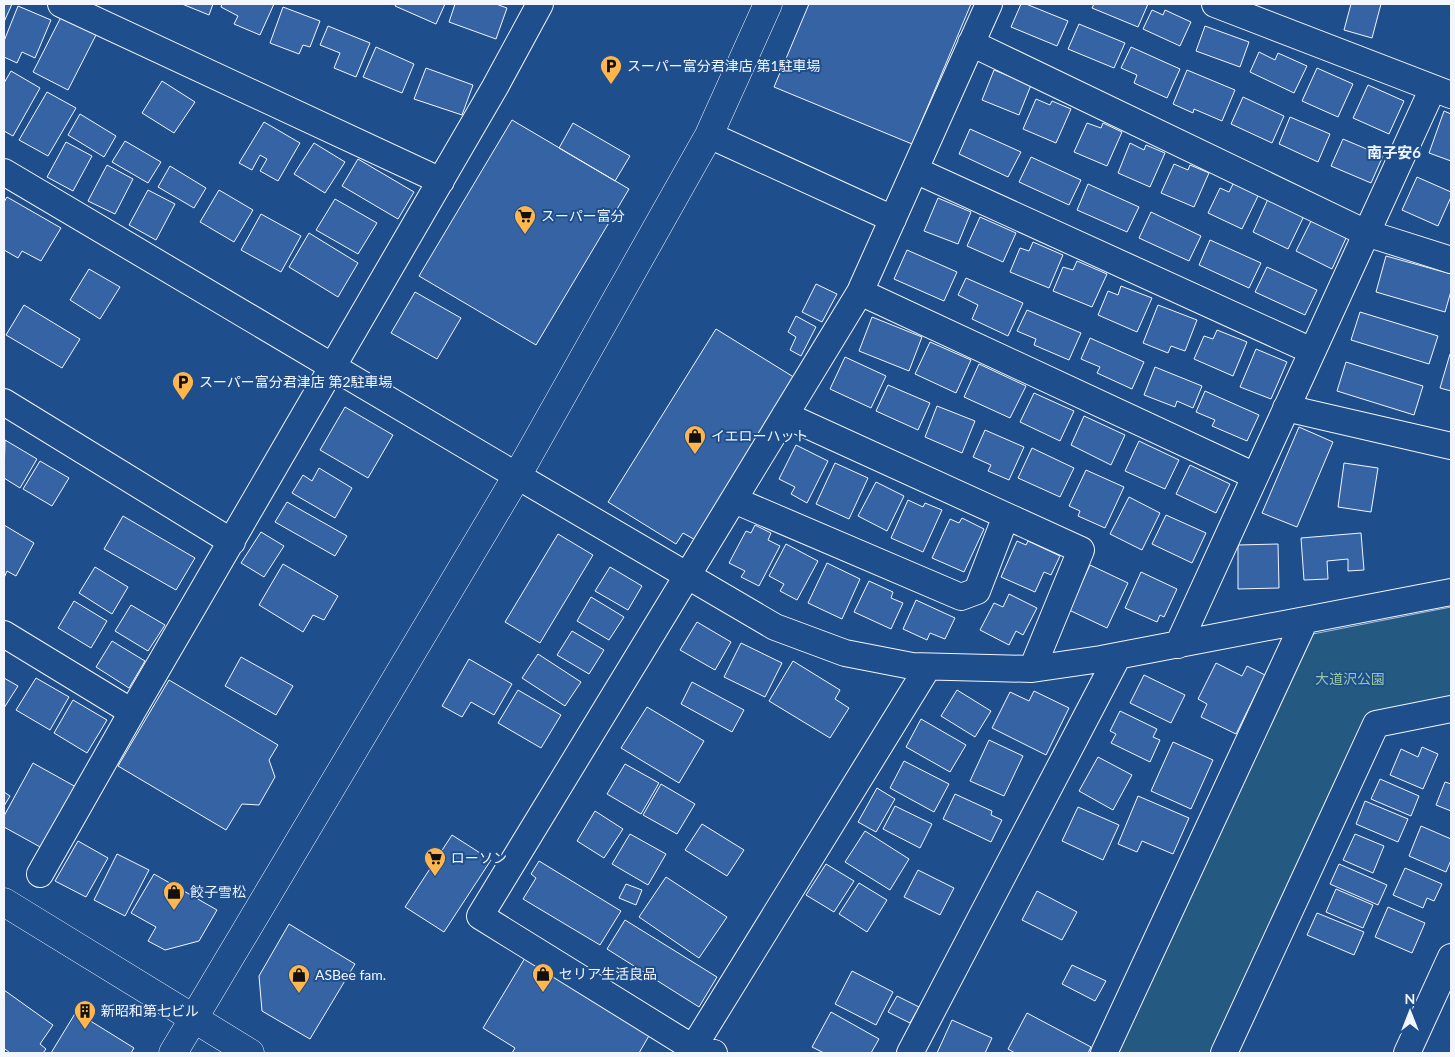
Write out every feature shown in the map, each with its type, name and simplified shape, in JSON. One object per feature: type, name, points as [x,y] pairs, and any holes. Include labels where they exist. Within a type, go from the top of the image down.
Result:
[{"type":"street","points":[[61,4],[441,181]]},
{"type":"street","points":[[40,874],[132,712],[441,181],[540,4]]},
{"type":"street","points":[[173,1053],[517,476],[709,135],[768,4]]},
{"type":"street","points":[[928,667],[704,1051],[480,916],[860,292],[989,4]]},
{"type":"street","points":[[1178,645],[1366,233],[1442,91],[1215,4]]},
{"type":"street","points":[[971,43],[1366,233],[1451,260]]},
{"type":"street","points":[[709,135],[893,219]]},
{"type":"street","points":[[915,170],[1312,351]]},
{"type":"street","points":[[4,172],[775,627],[845,653],[912,666],[1032,669],[1178,645],[1451,592]]},
{"type":"street","points":[[860,292],[1255,476]]},
{"type":"street","points":[[4,402],[232,542]]},
{"type":"street","points":[[1286,408],[1451,446]]},
{"type":"street","points":[[785,414],[1081,550],[1032,669]]},
{"type":"street","points":[[734,500],[960,597],[977,592],[1006,516]]},
{"type":"street","points":[[1104,1053],[1306,620]]},
{"type":"street","points":[[4,634],[132,712]]},
{"type":"street","points":[[910,1053],[1118,656]]},
{"type":"street","points":[[1224,1053],[1376,724],[1451,709]]},
{"type":"street","points":[[4,902],[250,1053]]},
{"type":"street","points":[[1407,1053],[1451,957]]},
{"type":"green space","name":"大道沢公園","points":[[1451,607],[1451,708],[1376,724],[1220,1053],[1111,1053],[1313,634]]},
{"type":"building","points":[[4,4],[12,4],[4,22]]},
{"type":"building","points":[[182,4],[213,4],[209,15]]},
{"type":"building","points":[[222,4],[274,4],[260,35],[234,24],[238,16],[221,7]]},
{"type":"building","points":[[396,4],[445,4],[436,24],[395,6]]},
{"type":"building","points":[[455,4],[496,4],[507,8],[496,39],[449,22]]},
{"type":"building","points":[[809,4],[971,4],[912,144],[774,87]]},
{"type":"building","points":[[1021,4],[1026,4],[1068,21],[1057,46],[1011,27]]},
{"type":"building","points":[[1094,4],[1148,4],[1138,27],[1092,8]]},
{"type":"building","points":[[1351,4],[1381,4],[1372,38],[1344,30]]},
{"type":"building","points":[[18,6],[51,20],[35,58],[22,52],[17,63],[4,57],[4,41]]},
{"type":"building","points":[[283,7],[320,21],[310,47],[303,45],[299,54],[270,43]]},
{"type":"building","points":[[1152,10],[1163,15],[1165,10],[1191,22],[1180,46],[1143,29]]},
{"type":"building","points":[[61,17],[96,35],[68,90],[33,72]]},
{"type":"building","points":[[1079,24],[1125,43],[1114,68],[1068,49]]},
{"type":"building","points":[[328,26],[370,43],[356,77],[334,68],[340,53],[320,45]]},
{"type":"building","points":[[1205,26],[1249,42],[1240,67],[1196,51]]},
{"type":"building","points":[[376,47],[414,64],[402,93],[363,77]]},
{"type":"building","points":[[1131,47],[1180,69],[1167,98],[1134,83],[1137,75],[1121,68]]},
{"type":"building","points":[[1259,52],[1275,60],[1278,53],[1307,66],[1294,93],[1250,72]]},
{"type":"building","points":[[426,68],[473,85],[462,115],[414,99]]},
{"type":"building","points":[[1317,68],[1353,84],[1338,117],[1302,101]]},
{"type":"building","points":[[994,70],[1031,85],[1019,115],[982,100]]},
{"type":"building","points":[[1187,70],[1235,90],[1222,121],[1194,109],[1193,113],[1173,104]]},
{"type":"building","points":[[11,71],[40,88],[13,136],[4,131],[4,83]]},
{"type":"building","points":[[162,81],[195,102],[174,133],[142,113]]},
{"type":"building","points":[[1368,85],[1404,101],[1389,134],[1353,118]]},
{"type":"building","points":[[47,92],[76,108],[48,156],[19,140]]},
{"type":"building","points":[[1243,97],[1284,116],[1272,143],[1231,124]]},
{"type":"building","points":[[1036,99],[1050,105],[1052,101],[1071,109],[1056,143],[1023,129]]},
{"type":"building","points":[[1444,111],[1451,114],[1451,161],[1429,153]]},
{"type":"building","points":[[80,114],[116,136],[104,157],[68,135]]},
{"type":"building","points":[[1290,117],[1330,134],[1318,162],[1279,144]]},
{"type":"building","points":[[512,120],[629,189],[536,345],[419,276]]},
{"type":"building","points":[[264,122],[300,143],[278,181],[260,171],[267,159],[260,155],[252,170],[239,163]]},
{"type":"building","points":[[573,123],[630,156],[615,181],[559,148]]},
{"type":"building","points":[[1087,123],[1101,128],[1103,123],[1122,132],[1107,166],[1074,152]]},
{"type":"building","points":[[970,129],[1021,152],[1008,177],[959,154]]},
{"type":"building","points":[[1343,139],[1383,156],[1371,183],[1331,166]]},
{"type":"building","points":[[125,141],[161,162],[148,183],[112,162]]},
{"type":"building","points":[[66,142],[92,156],[73,191],[47,177]]},
{"type":"building","points":[[314,143],[345,162],[325,193],[294,174]]},
{"type":"building","points":[[1130,143],[1144,150],[1146,145],[1165,153],[1150,187],[1118,173]]},
{"type":"building","points":[[1031,157],[1081,180],[1069,205],[1019,182]]},
{"type":"building","points":[[358,159],[414,192],[398,219],[342,186]]},
{"type":"building","points":[[1174,164],[1188,170],[1190,165],[1209,173],[1194,207],[1161,193]]},
{"type":"building","points":[[107,165],[133,179],[115,214],[88,201]]},
{"type":"building","points":[[170,166],[206,188],[194,208],[158,187]]},
{"type":"building","points":[[1417,177],[1451,192],[1451,197],[1438,226],[1402,210]]},
{"type":"building","points":[[1234,182],[1259,194],[1242,229],[1208,213],[1220,188],[1229,192]]},
{"type":"building","points":[[1088,184],[1139,207],[1127,232],[1077,210]]},
{"type":"building","points":[[148,190],[175,204],[156,240],[129,225]]},
{"type":"building","points":[[219,190],[253,210],[234,242],[200,222]]},
{"type":"building","points":[[7,197],[61,228],[41,261],[22,251],[18,258],[4,250],[4,202]]},
{"type":"building","points":[[938,198],[971,212],[958,244],[924,231]]},
{"type":"building","points":[[335,199],[377,223],[358,254],[316,230]]},
{"type":"building","points":[[1268,199],[1304,216],[1288,249],[1253,232]]},
{"type":"building","points":[[1151,212],[1201,236],[1189,261],[1139,238]]},
{"type":"building","points":[[261,214],[301,236],[281,272],[241,250]]},
{"type":"building","points":[[980,217],[1016,233],[1003,262],[967,246]]},
{"type":"building","points":[[1312,219],[1347,236],[1332,269],[1296,251]]},
{"type":"building","points":[[309,233],[358,263],[338,297],[289,267]]},
{"type":"building","points":[[1210,240],[1261,263],[1249,288],[1199,265]]},
{"type":"building","points":[[1033,242],[1063,255],[1049,288],[1010,272],[1020,248],[1029,251]]},
{"type":"building","points":[[907,250],[957,272],[944,301],[894,279]]},
{"type":"building","points":[[1386,256],[1451,274],[1451,291],[1445,312],[1376,292]]},
{"type":"building","points":[[1077,261],[1107,274],[1092,307],[1053,291],[1063,267],[1073,270]]},
{"type":"building","points":[[1267,267],[1317,290],[1305,315],[1255,292]]},
{"type":"building","points":[[89,269],[120,287],[100,319],[70,300]]},
{"type":"building","points":[[966,278],[1023,303],[1008,336],[972,319],[978,305],[958,295]]},
{"type":"building","points":[[816,284],[837,294],[822,322],[802,312]]},
{"type":"building","points":[[1121,286],[1152,298],[1137,332],[1098,315],[1108,291],[1118,295]]},
{"type":"building","points":[[415,292],[461,318],[437,359],[391,333]]},
{"type":"building","points":[[24,305],[80,339],[62,368],[6,335]]},
{"type":"building","points":[[1158,305],[1197,320],[1185,351],[1171,346],[1168,353],[1143,343]]},
{"type":"building","points":[[1027,310],[1081,333],[1069,360],[1034,345],[1036,339],[1017,331]]},
{"type":"building","points":[[1360,312],[1438,336],[1429,364],[1351,340]]},
{"type":"building","points":[[796,316],[816,327],[801,356],[790,350],[796,337],[788,332]]},
{"type":"building","points":[[872,317],[922,337],[909,371],[859,351]]},
{"type":"building","name":"イエローハット","points":[[716,329],[800,381],[699,542],[683,533],[676,544],[608,502]]},
{"type":"building","points":[[1217,330],[1247,342],[1233,376],[1194,359],[1204,336],[1213,339]]},
{"type":"building","points":[[1090,338],[1144,362],[1132,389],[1097,373],[1100,367],[1081,359]]},
{"type":"building","points":[[930,342],[971,360],[956,393],[915,374]]},
{"type":"building","points":[[1256,349],[1287,362],[1271,399],[1240,387]]},
{"type":"building","points":[[1451,354],[1451,391],[1440,388]]},
{"type":"building","points":[[845,357],[886,376],[871,408],[830,389]]},
{"type":"building","points":[[1346,362],[1423,386],[1414,415],[1337,391]]},
{"type":"building","points":[[979,364],[1026,386],[1010,418],[964,397]]},
{"type":"building","points":[[1155,367],[1202,386],[1193,408],[1177,401],[1175,407],[1144,395]]},
{"type":"building","points":[[888,385],[930,403],[918,430],[876,411]]},
{"type":"building","points":[[1205,391],[1259,415],[1247,441],[1212,426],[1215,420],[1196,412]]},
{"type":"building","points":[[1034,393],[1074,411],[1060,441],[1020,422]]},
{"type":"building","points":[[937,406],[975,421],[962,453],[925,437]]},
{"type":"building","points":[[345,407],[393,435],[368,478],[320,450]]},
{"type":"building","points":[[1084,416],[1125,435],[1111,465],[1071,445]]},
{"type":"building","points":[[1299,427],[1333,442],[1297,527],[1262,513]]},
{"type":"building","points":[[985,430],[1024,447],[1009,480],[988,471],[991,465],[973,457]]},
{"type":"building","points":[[5,440],[37,459],[20,488],[4,478]]},
{"type":"building","points":[[1139,441],[1179,460],[1165,489],[1125,471]]},
{"type":"building","points":[[796,445],[828,461],[807,503],[791,494],[795,487],[779,479]]},
{"type":"building","points":[[1032,448],[1074,468],[1060,497],[1018,478]]},
{"type":"building","points":[[40,461],[69,478],[52,506],[23,489]]},
{"type":"building","points":[[835,463],[868,478],[849,519],[816,504]]},
{"type":"building","points":[[1344,463],[1378,468],[1371,512],[1338,507]]},
{"type":"building","points":[[1190,465],[1230,484],[1216,513],[1176,494]]},
{"type":"building","points":[[319,468],[352,488],[335,518],[292,493],[303,475],[312,481]]},
{"type":"building","points":[[1086,470],[1124,487],[1105,528],[1078,516],[1080,511],[1069,506]]},
{"type":"building","points":[[876,482],[904,496],[887,531],[858,516]]},
{"type":"building","points":[[1129,497],[1160,513],[1142,550],[1110,534]]},
{"type":"building","points":[[908,500],[923,507],[925,503],[942,510],[923,552],[891,538]]},
{"type":"building","points":[[287,502],[347,536],[335,556],[275,522]]},
{"type":"building","points":[[1166,515],[1206,533],[1192,563],[1152,544]]},
{"type":"building","points":[[123,516],[195,558],[176,590],[104,549]]},
{"type":"building","points":[[962,518],[984,529],[964,572],[932,558],[950,519],[959,523]]},
{"type":"building","points":[[4,525],[34,543],[16,576],[7,571],[4,578]]},
{"type":"building","points":[[755,525],[771,533],[768,540],[780,546],[759,586],[741,577],[745,571],[729,563],[746,531],[751,533]]},
{"type":"building","points":[[261,532],[284,546],[264,577],[241,563]]},
{"type":"building","points":[[1361,533],[1364,570],[1348,571],[1348,559],[1327,561],[1328,579],[1304,580],[1301,538]]},
{"type":"building","points":[[558,534],[593,555],[540,643],[505,622]]},
{"type":"building","points":[[1017,541],[1026,545],[1028,541],[1060,556],[1051,575],[1044,572],[1035,592],[1001,577]]},
{"type":"building","points":[[786,544],[818,561],[797,600],[780,591],[784,584],[769,576]]},
{"type":"building","points":[[1278,544],[1279,588],[1238,589],[1238,545]]},
{"type":"building","points":[[827,563],[860,579],[842,619],[808,603]]},
{"type":"building","points":[[283,564],[338,596],[324,620],[313,615],[303,632],[259,605]]},
{"type":"building","points":[[1090,565],[1128,583],[1107,628],[1069,610]]},
{"type":"building","points":[[95,567],[128,587],[112,614],[79,593]]},
{"type":"building","points":[[610,567],[642,586],[628,610],[595,591]]},
{"type":"building","points":[[1141,572],[1177,589],[1164,617],[1160,615],[1157,622],[1125,608]]},
{"type":"building","points":[[869,581],[893,592],[891,598],[903,603],[891,629],[854,612]]},
{"type":"building","points":[[1009,594],[1037,608],[1023,635],[1016,631],[1009,645],[980,630],[994,603],[1003,607]]},
{"type":"building","points":[[591,597],[624,617],[609,640],[577,621]]},
{"type":"building","points":[[916,600],[955,618],[945,639],[930,633],[927,640],[903,629]]},
{"type":"building","points":[[74,601],[107,621],[91,648],[58,628]]},
{"type":"building","points":[[131,605],[165,625],[148,651],[115,631]]},
{"type":"building","points":[[697,622],[731,642],[715,670],[680,650]]},
{"type":"building","points":[[572,631],[604,650],[589,674],[557,655]]},
{"type":"building","points":[[112,641],[145,661],[129,688],[96,667]]},
{"type":"building","points":[[741,643],[782,663],[765,697],[724,677]]},
{"type":"building","points":[[538,654],[581,682],[565,706],[522,678]]},
{"type":"building","points":[[241,657],[293,686],[276,715],[225,686]]},
{"type":"building","points":[[469,659],[512,684],[494,715],[471,702],[462,717],[442,706]]},
{"type":"building","points":[[793,661],[840,690],[835,699],[849,708],[830,738],[769,701]]},
{"type":"building","points":[[1216,663],[1242,676],[1247,666],[1265,675],[1236,734],[1201,717],[1207,704],[1198,699]]},
{"type":"building","points":[[1144,675],[1185,695],[1171,723],[1130,703]]},
{"type":"building","points":[[4,678],[18,686],[4,708]]},
{"type":"building","points":[[36,678],[69,697],[50,730],[16,710]]},
{"type":"building","points":[[169,680],[278,745],[269,760],[275,777],[259,805],[242,804],[226,830],[118,766]]},
{"type":"building","points":[[692,682],[744,710],[732,732],[681,704]]},
{"type":"building","points":[[518,690],[561,715],[541,748],[498,723]]},
{"type":"building","points":[[957,690],[991,711],[975,737],[941,716]]},
{"type":"building","points":[[1034,691],[1069,708],[1046,755],[992,728],[1010,692],[1029,701]]},
{"type":"building","points":[[73,700],[107,720],[87,753],[54,733]]},
{"type":"building","points":[[647,707],[704,741],[679,783],[621,748]]},
{"type":"building","points":[[1120,711],[1157,729],[1153,737],[1160,740],[1150,762],[1111,743],[1116,734],[1110,731]]},
{"type":"building","points":[[921,719],[966,745],[950,772],[906,747]]},
{"type":"building","points":[[989,740],[1023,756],[1004,796],[970,781]]},
{"type":"building","points":[[1173,742],[1213,760],[1191,809],[1151,791]]},
{"type":"building","points":[[1422,747],[1438,754],[1423,789],[1390,775],[1401,749],[1418,757]]},
{"type":"building","points":[[1098,757],[1132,775],[1113,810],[1079,791]]},
{"type":"building","points":[[904,761],[949,784],[934,812],[890,788]]},
{"type":"building","points":[[33,763],[76,787],[42,848],[4,827],[4,816]]},
{"type":"building","points":[[625,764],[659,783],[641,814],[607,794]]},
{"type":"building","points":[[1380,779],[1419,796],[1411,816],[1371,799]]},
{"type":"building","points":[[1445,782],[1451,784],[1451,811],[1436,805]]},
{"type":"building","points":[[661,784],[695,804],[677,834],[643,815]]},
{"type":"building","points":[[877,788],[895,799],[876,832],[858,822]]},
{"type":"building","points":[[4,792],[10,796],[4,806]]},
{"type":"building","points":[[955,794],[992,811],[991,815],[1002,820],[991,842],[943,819]]},
{"type":"building","points":[[1138,796],[1189,818],[1173,854],[1142,841],[1137,852],[1118,844]]},
{"type":"building","points":[[1365,801],[1408,819],[1398,842],[1356,824]]},
{"type":"building","points":[[895,806],[932,824],[920,848],[883,829]]},
{"type":"building","points":[[1078,807],[1119,825],[1103,860],[1062,841]]},
{"type":"building","points":[[595,811],[623,829],[604,858],[577,841]]},
{"type":"building","points":[[702,824],[744,850],[727,876],[685,850]]},
{"type":"building","points":[[1421,826],[1451,839],[1451,860],[1446,872],[1409,856]]},
{"type":"building","points":[[865,831],[909,859],[890,890],[845,862]]},
{"type":"building","points":[[630,834],[666,854],[648,885],[612,864]]},
{"type":"building","points":[[1355,834],[1384,846],[1373,873],[1343,860]]},
{"type":"building","points":[[452,835],[491,860],[444,932],[405,907]]},
{"type":"building","points":[[78,841],[108,858],[86,897],[55,881]]},
{"type":"building","points":[[117,854],[149,870],[125,916],[94,900]]},
{"type":"building","points":[[539,861],[621,911],[600,945],[523,899],[536,878],[531,874]]},
{"type":"building","points":[[826,864],[854,881],[834,912],[806,895]]},
{"type":"building","points":[[1339,864],[1387,885],[1378,905],[1330,884]]},
{"type":"building","points":[[1405,868],[1442,884],[1434,901],[1427,898],[1423,908],[1393,895]]},
{"type":"building","points":[[918,870],[954,888],[940,915],[904,897]]},
{"type":"building","name":"餃子雪松","points":[[154,874],[217,910],[199,941],[165,950],[148,941],[156,927],[131,913]]},
{"type":"building","points":[[666,877],[727,917],[699,958],[639,917]]},
{"type":"building","points":[[859,883],[887,900],[867,932],[839,914]]},
{"type":"building","points":[[626,884],[642,890],[636,905],[619,898]]},
{"type":"building","points":[[1336,889],[1373,905],[1363,928],[1326,912]]},
{"type":"building","points":[[1037,891],[1077,912],[1062,940],[1022,920]]},
{"type":"building","points":[[1388,907],[1425,923],[1412,953],[1375,937]]},
{"type":"building","points":[[1317,913],[1364,932],[1354,955],[1307,935]]},
{"type":"building","points":[[625,920],[717,977],[699,1007],[607,949]]},
{"type":"building","name":"ASBee fam.","points":[[289,924],[355,964],[310,1039],[262,1011],[259,976]]},
{"type":"building","name":"セリア生活良品","points":[[525,958],[650,1034],[639,1053],[512,1053],[515,1048],[483,1028]]},
{"type":"building","points":[[1072,965],[1106,981],[1095,1001],[1062,984]]},
{"type":"building","points":[[852,971],[893,992],[876,1025],[835,1004]]},
{"type":"building","points":[[4,990],[53,1025],[40,1044],[46,1049],[43,1053],[10,1053],[5,1049],[4,1051]]},
{"type":"building","points":[[897,996],[919,1007],[910,1023],[888,1012]]},
{"type":"building","name":"新昭和第七ビル","points":[[76,1012],[134,1048],[131,1053],[51,1053]]},
{"type":"building","points":[[831,1012],[879,1039],[871,1053],[824,1053],[812,1047]]},
{"type":"building","points":[[1027,1013],[1091,1047],[1088,1053],[1015,1053],[1008,1049]]},
{"type":"building","points":[[952,1020],[992,1038],[985,1053],[937,1053]]},
{"type":"place","name":"スーパー富分君津店 第1駐車場","points":[[611,85]]},
{"type":"place","name":"スーパー富分","points":[[525,235]]},
{"type":"place","name":"スーパー富分君津店 第2駐車場","points":[[183,401]]},
{"type":"place","name":"イエローハット","points":[[695,455]]},
{"type":"place","name":"ローソン","points":[[435,877]]},
{"type":"place","name":"餃子雪松","points":[[174,911]]},
{"type":"place","name":"セリア生活良品","points":[[543,993]]},
{"type":"place","name":"ASBee fam.","points":[[299,994]]},
{"type":"place","name":"新昭和第七ビル","points":[[85,1030]]},
{"type":"district","name":"南子安6","points":[[1394,153]]}]
